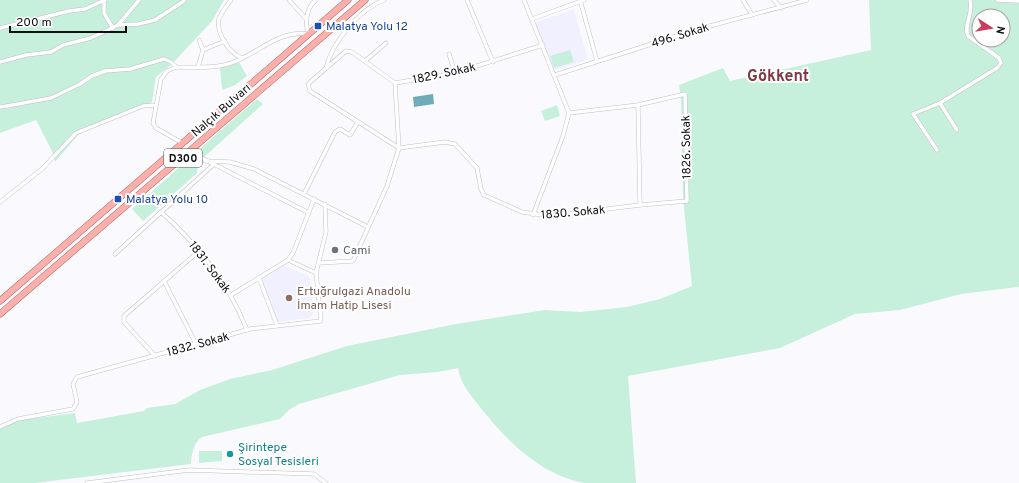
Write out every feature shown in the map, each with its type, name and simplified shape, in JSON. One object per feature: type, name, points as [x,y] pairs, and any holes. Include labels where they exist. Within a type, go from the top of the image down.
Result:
[{"type":"highway","name":"Nalçık Bulvarı","points":[[0,301],[348,0]]},
{"type":"highway","name":"Nalçık Bulvarı","points":[[0,314],[365,0]]},
{"type":"street","points":[[0,28],[69,11],[86,9],[105,0],[104,13],[113,28]]},
{"type":"street","points":[[0,62],[51,52],[63,45],[91,38],[118,25],[139,0]]},
{"type":"street","points":[[231,0],[219,21],[219,29],[231,51],[242,58]]},
{"type":"street","points":[[289,0],[306,19]]},
{"type":"street","points":[[182,143],[155,126],[153,120],[162,77],[167,71],[176,67],[227,65],[277,39],[296,34],[308,34],[306,19],[310,7],[316,0]]},
{"type":"street","points":[[325,69],[327,60],[349,25],[376,3],[384,0]]},
{"type":"street","points":[[467,0],[493,62]]},
{"type":"street","points":[[524,0],[569,113],[563,136],[533,215]]},
{"type":"street","points":[[743,0],[752,15]]},
{"type":"street","points":[[774,0],[781,8]]},
{"type":"street","name":"496. Sokak","points":[[555,75],[695,30],[807,0]]},
{"type":"street","points":[[937,150],[913,114],[940,103],[1000,65],[1000,58],[968,36],[966,30],[972,10],[970,0]]},
{"type":"street","points":[[998,0],[1019,1]]},
{"type":"street","points":[[118,25],[155,20],[184,1]]},
{"type":"street","points":[[532,19],[582,1],[596,61]]},
{"type":"street","points":[[199,40],[203,50]]},
{"type":"street","points":[[198,67],[200,53],[203,50],[225,41]]},
{"type":"street","points":[[365,61],[386,44]]},
{"type":"street","name":"1829. Sokak","points":[[394,83],[455,74],[543,45]]},
{"type":"street","points":[[319,263],[353,261],[387,186],[399,148],[394,83],[365,61],[352,52],[343,53],[308,84],[308,89],[399,148]]},
{"type":"street","points":[[449,54],[455,74]]},
{"type":"street","points":[[1,107],[51,98],[80,84],[92,76],[105,71],[130,69],[164,59],[171,62],[176,67]]},
{"type":"street","name":"1826. Sokak","points":[[638,105],[685,94],[687,201]]},
{"type":"street","points":[[940,103],[957,130]]},
{"type":"street","points":[[0,202],[42,169],[76,133],[142,106],[156,105]]},
{"type":"street","points":[[569,113],[638,105],[640,205]]},
{"type":"street","points":[[304,194],[335,132],[340,129],[350,135],[358,122]]},
{"type":"street","name":"1830. Sokak","points":[[399,148],[448,142],[455,144],[477,168],[481,189],[484,195],[522,212],[533,215],[550,216],[687,201]]},
{"type":"street","points":[[190,152],[212,165],[309,213]]},
{"type":"street","points":[[205,161],[239,164],[325,204],[368,227]]},
{"type":"street","points":[[115,254],[212,165]]},
{"type":"street","points":[[231,295],[288,260],[293,253],[314,199]]},
{"type":"street","points":[[288,260],[316,273],[326,232],[325,204]]},
{"type":"street","name":"1831. Sokak","points":[[161,212],[199,251],[231,295],[247,330]]},
{"type":"street","points":[[155,356],[124,322],[124,318],[126,314],[199,251]]},
{"type":"street","name":"1832. Sokak","points":[[0,427],[18,418],[73,409],[77,402],[74,384],[77,378],[247,330],[277,325],[321,321],[316,273]]},
{"type":"street","points":[[259,278],[277,325]]},
{"type":"street","points":[[164,281],[196,344]]},
{"type":"street","points":[[87,483],[189,470],[314,474],[326,483]]},
{"type":"shaded area","points":[[574,9],[587,58],[585,61],[555,70],[534,23]]},
{"type":"shaded area","name":"Ertuğrulgazi Anadolu İmam Hatip Lisesi","points":[[283,265],[309,276],[313,314],[310,318],[276,322],[260,279]]},
{"type":"green space","points":[[0,0],[224,0],[212,21],[173,63],[156,77],[152,102],[147,107],[143,107],[83,132],[78,135],[55,162],[52,151],[36,120],[0,133]]},
{"type":"green space","points":[[869,0],[1019,0],[1019,287],[961,294],[900,310],[855,314],[780,348],[628,376],[636,483],[584,483],[568,479],[539,464],[525,454],[501,432],[490,419],[466,389],[459,374],[458,368],[438,372],[400,375],[299,404],[289,410],[280,419],[202,437],[197,442],[194,449],[191,464],[35,483],[0,483],[0,429],[13,421],[75,413],[77,423],[144,411],[147,408],[175,404],[200,390],[230,379],[272,370],[347,346],[456,324],[545,310],[580,312],[627,307],[660,299],[692,286],[683,198],[681,99],[679,85],[723,68],[730,81],[871,50]]},
{"type":"green space","points":[[570,50],[574,62],[554,68],[550,56]]},
{"type":"green space","points":[[239,62],[247,76],[235,85],[222,90],[220,68]]},
{"type":"green space","points":[[257,99],[263,104],[203,158],[195,153]]},
{"type":"green space","points":[[557,105],[560,116],[545,121],[541,111]]},
{"type":"green space","points":[[191,157],[198,164],[197,173],[143,221],[132,209]]},
{"type":"green space","points":[[199,451],[222,451],[222,461],[199,463]]},
{"type":"water","points":[[433,94],[434,104],[414,107],[413,97]]},
{"type":"place","name":"Malatya Yolu 12","points":[[318,26]]},
{"type":"place","name":"Malatya Yolu 10","points":[[118,199]]},
{"type":"place","name":"Cami","points":[[335,250]]},
{"type":"place","name":"Ertuğrulgazi Anadolu İmam Hatip Lisesi","points":[[289,298]]},
{"type":"place","name":"Şirintepe Sosyal Tesisleri","points":[[230,454]]},
{"type":"district","name":"Gökkent","points":[[778,75]]}]
